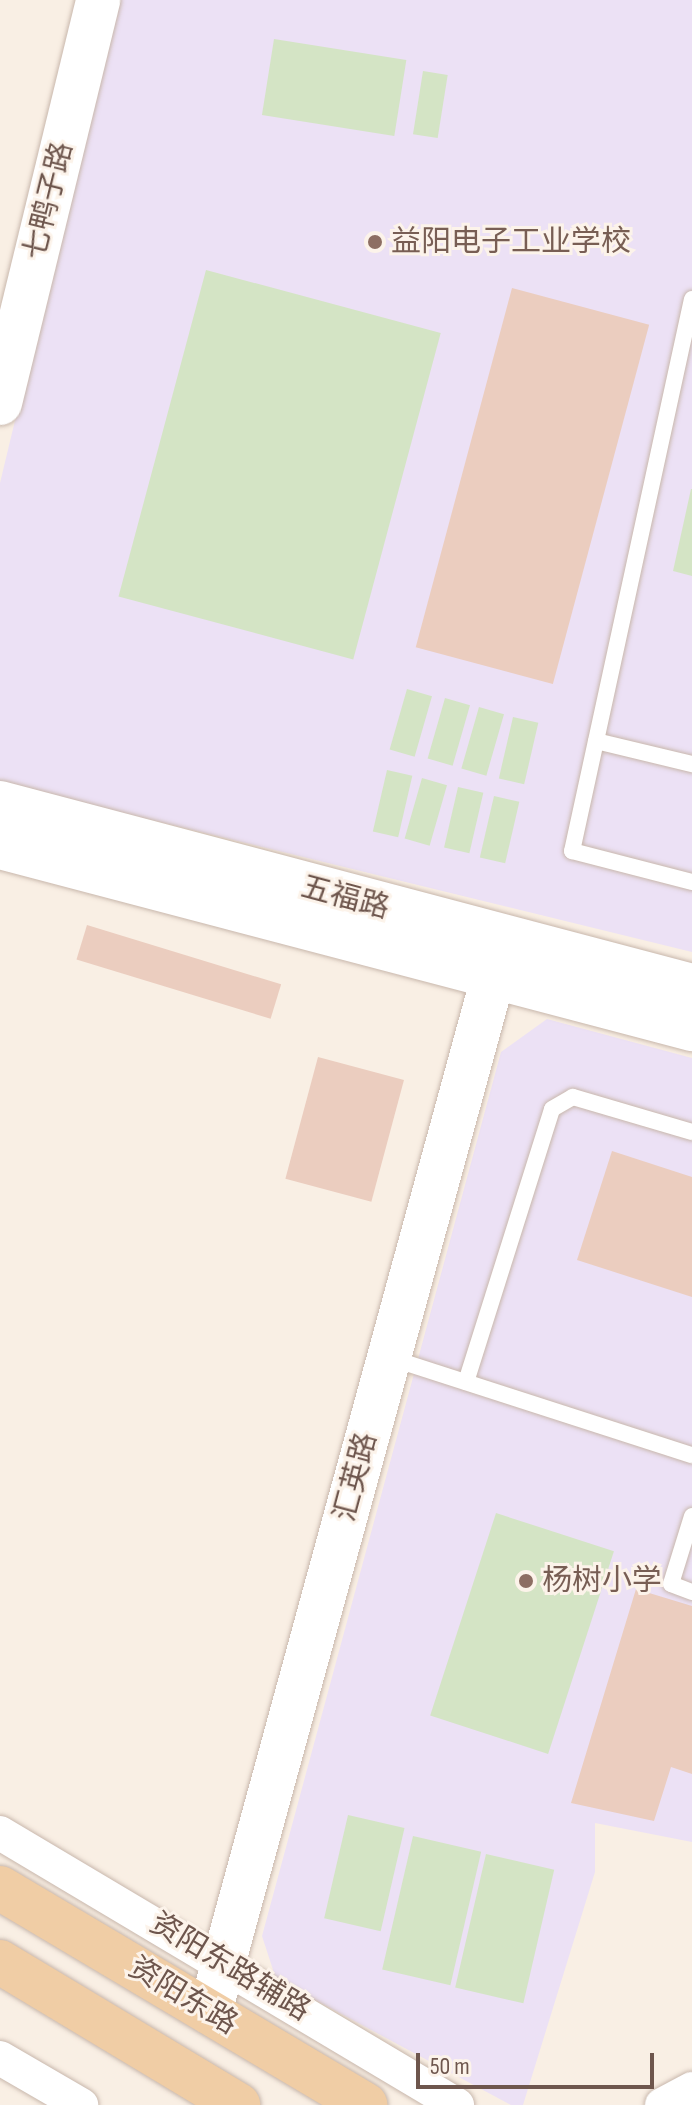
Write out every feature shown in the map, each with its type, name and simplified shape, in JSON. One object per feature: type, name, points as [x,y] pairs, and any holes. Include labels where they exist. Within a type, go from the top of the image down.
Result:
[{"type":"main road","name":"资阳东路","points":[[0,1888],[365,2105]]},
{"type":"main road","points":[[0,1962],[238,2105]]},
{"type":"street","name":"七鸭子路","points":[[0,403],[98,0]]},
{"type":"street","name":"五福路","points":[[0,803],[498,961],[692,986]]},
{"type":"street","points":[[0,847],[498,961],[692,1029]]},
{"type":"street","name":"汇英路","points":[[210,2012],[498,961]]},
{"type":"street","name":"资阳东路辅路","points":[[0,1833],[223,1960],[457,2105]]},
{"type":"street","points":[[0,2058],[81,2105]]},
{"type":"street","points":[[662,2105],[692,2089]]},
{"type":"lane","points":[[692,299],[572,851],[692,882]]},
{"type":"lane","points":[[596,741],[692,764]]},
{"type":"lane","points":[[466,1382],[552,1109],[573,1097],[692,1132]]},
{"type":"lane","points":[[389,1357],[692,1455]]},
{"type":"lane","points":[[692,1516],[671,1584],[692,1592]]},
{"type":"shaded area","name":"益阳电子工业学校","points":[[116,0],[692,0],[692,952],[0,783],[0,483]]},
{"type":"shaded area","name":"杨树小学","points":[[547,1019],[692,1058],[692,1842],[595,1823],[595,1872],[523,2105],[511,2105],[276,1979],[262,1936],[501,1052]]},
{"type":"green space","points":[[274,39],[406,60],[394,136],[262,115]]},
{"type":"green space","points":[[423,71],[448,75],[438,138],[413,134]]},
{"type":"green space","points":[[206,270],[441,333],[353,659],[119,596]]},
{"type":"green space","points":[[692,489],[692,576],[673,571]]},
{"type":"green space","points":[[407,689],[432,696],[415,757],[390,750]]},
{"type":"green space","points":[[445,698],[470,705],[453,766],[428,759]]},
{"type":"green space","points":[[479,707],[504,714],[486,776],[461,769]]},
{"type":"green space","points":[[513,717],[538,723],[524,784],[499,778]]},
{"type":"green space","points":[[387,770],[412,776],[398,837],[373,831]]},
{"type":"green space","points":[[422,778],[447,785],[430,846],[405,839]]},
{"type":"green space","points":[[458,787],[483,793],[469,853],[444,847]]},
{"type":"green space","points":[[494,796],[519,802],[505,863],[480,857]]},
{"type":"green space","points":[[496,1513],[614,1551],[548,1754],[430,1716]]},
{"type":"green space","points":[[348,1815],[405,1828],[381,1931],[324,1918]]},
{"type":"green space","points":[[413,1836],[481,1852],[450,1985],[382,1969]]},
{"type":"green space","points":[[486,1854],[554,1870],[523,2003],[455,1987]]},
{"type":"building","points":[[512,288],[649,325],[553,684],[416,647]]},
{"type":"building","points":[[87,925],[281,984],[271,1019],[76,959]]},
{"type":"building","points":[[318,1057],[404,1080],[371,1202],[285,1179]]},
{"type":"building","points":[[612,1151],[692,1177],[692,1297],[577,1260]]},
{"type":"building","points":[[636,1589],[692,1606],[692,1774],[671,1767],[654,1821],[571,1803]]},
{"type":"place","name":"益阳电子工业学校","points":[[375,242]]},
{"type":"place","name":"杨树小学","points":[[526,1581]]}]
